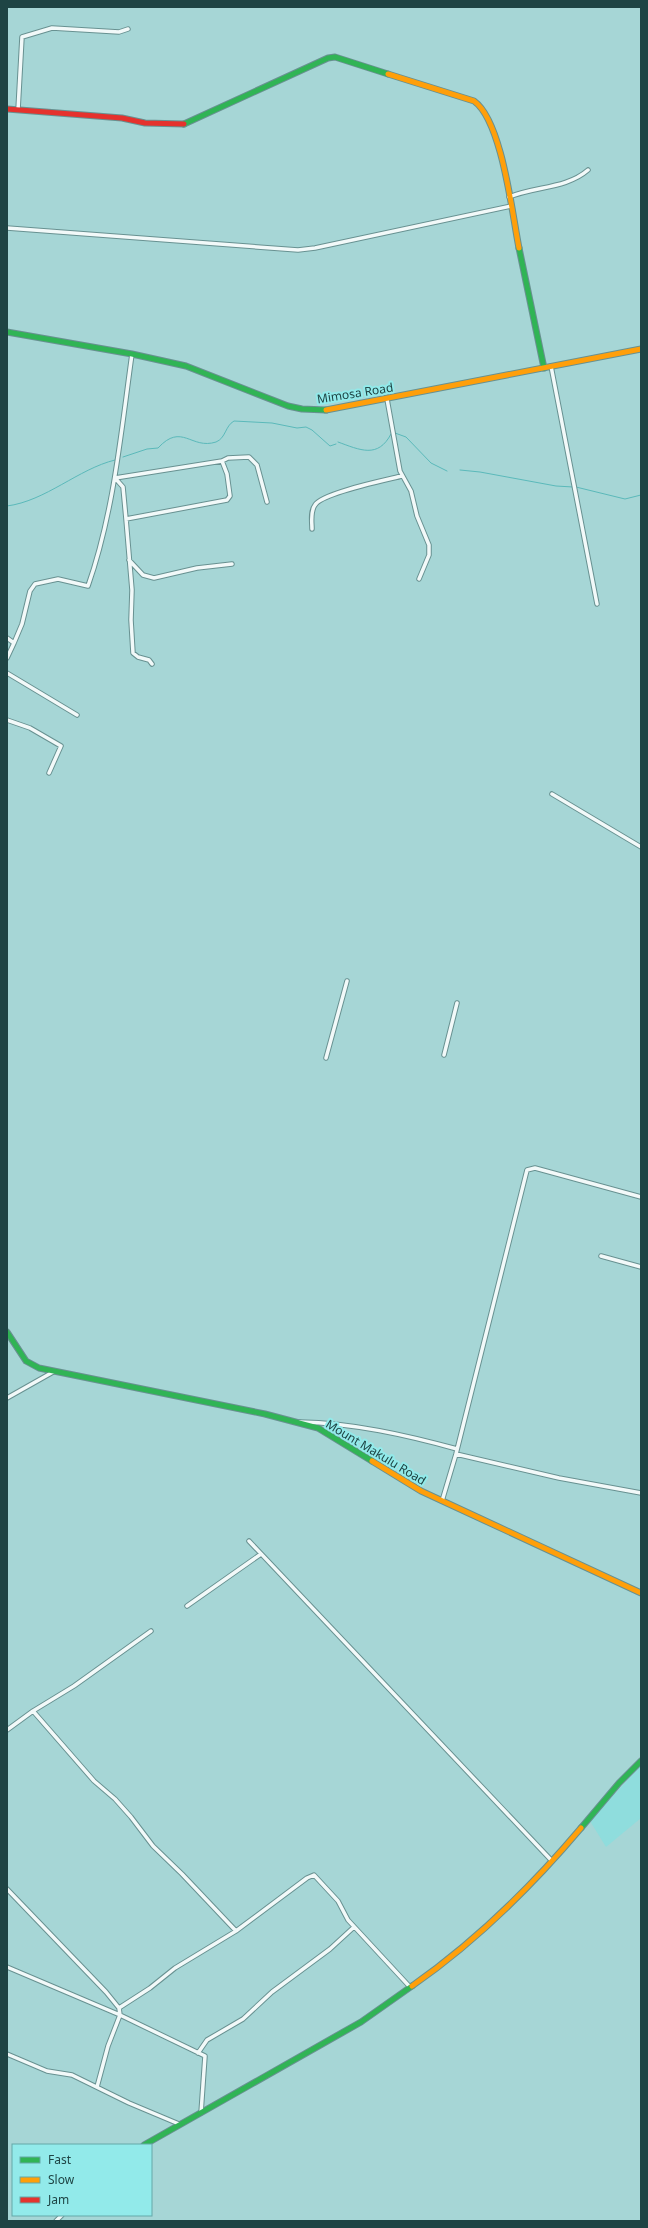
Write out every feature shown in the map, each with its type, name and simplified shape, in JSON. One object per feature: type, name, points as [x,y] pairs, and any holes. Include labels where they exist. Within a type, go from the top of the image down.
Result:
[{"type":"street","points":[[18,110],[22,37],[49,28],[119,32],[128,29]]},
{"type":"street","points":[[7,109],[122,118],[145,123],[185,124],[328,58],[339,57],[476,102],[490,122],[495,134],[544,368]]},
{"type":"street","points":[[509,197],[522,192],[575,180],[588,170]]},
{"type":"street","points":[[7,228],[142,240],[303,250],[511,206]]},
{"type":"street","name":"Mimosa Road","points":[[7,332],[132,354],[186,366],[275,401],[302,409],[324,410],[641,348]]},
{"type":"street","points":[[7,658],[22,624],[30,590],[35,584],[58,580],[88,586],[98,551],[115,478],[132,354]]},
{"type":"street","points":[[551,366],[597,604]]},
{"type":"street","points":[[387,398],[402,476],[410,488],[417,516],[429,545],[429,554],[419,579]]},
{"type":"street","points":[[115,478],[222,461],[228,458],[249,457],[254,461],[267,502]]},
{"type":"street","points":[[126,520],[227,500],[230,496],[227,474],[222,461]]},
{"type":"street","points":[[312,529],[312,511],[319,500],[343,491],[402,476]]},
{"type":"street","points":[[115,478],[123,487],[132,590],[131,620],[133,653],[138,657],[149,660],[152,664]]},
{"type":"street","points":[[129,560],[143,575],[154,578],[197,568],[232,564]]},
{"type":"street","points":[[7,638],[14,643]]},
{"type":"street","points":[[7,673],[77,715]]},
{"type":"street","points":[[7,720],[30,728],[60,746],[50,773]]},
{"type":"street","points":[[552,794],[641,847]]},
{"type":"street","points":[[326,1058],[347,981]]},
{"type":"street","points":[[444,1055],[457,1003]]},
{"type":"street","points":[[442,1501],[456,1454],[527,1170],[535,1168],[641,1197]]},
{"type":"street","points":[[601,1256],[641,1267]]},
{"type":"street","name":"Mount Makulu Road","points":[[7,1332],[26,1361],[38,1368],[299,1422],[327,1433],[382,1469],[442,1501],[640,1590]]},
{"type":"street","points":[[7,1398],[53,1372]]},
{"type":"street","points":[[299,1422],[351,1426],[418,1438],[457,1449]]},
{"type":"street","points":[[456,1454],[559,1478],[641,1493]]},
{"type":"street","points":[[249,1541],[552,1860]]},
{"type":"street","points":[[187,1606],[261,1554]]},
{"type":"street","points":[[7,1730],[33,1711],[74,1686],[151,1631]]},
{"type":"street","points":[[33,1711],[94,1781],[115,1799],[153,1846],[236,1931]]},
{"type":"street","points":[[146,2144],[362,2022],[410,1987],[466,1943],[552,1860],[605,1797],[641,1761]]},
{"type":"street","points":[[119,2008],[150,1988],[175,1968],[236,1931],[307,1878],[314,1875],[338,1900],[354,1927],[410,1987]]},
{"type":"street","points":[[7,1890],[106,1992],[119,2008],[120,2015],[108,2046],[97,2087]]},
{"type":"street","points":[[198,2052],[207,2040],[242,2019],[272,1992],[330,1949],[354,1927]]},
{"type":"street","points":[[7,1967],[120,2015],[205,2056],[206,2061],[201,2113]]},
{"type":"street","points":[[7,2054],[47,2071],[72,2075],[179,2124]]},
{"type":"shaded area","points":[[641,1765],[641,1818],[606,1847],[590,1821]]},
{"type":"waterway","points":[[123,457],[147,449],[158,448],[166,441],[174,437],[187,438],[200,443],[216,442],[222,438],[231,423],[234,421],[272,423],[297,428],[306,427],[312,430],[330,446],[336,444]]},
{"type":"waterway","points":[[395,433],[406,437],[431,463],[447,471]]},
{"type":"waterway","points":[[338,442],[361,450],[374,450],[386,442],[391,434]]},
{"type":"waterway","points":[[7,506],[35,498],[49,492],[88,470],[115,460]]},
{"type":"waterway","points":[[460,470],[480,472],[556,486],[573,487]]},
{"type":"waterway","points":[[576,487],[625,499],[641,495]]},
{"type":"traffic: fast","points":[[184,124],[328,58],[335,57],[388,74]]},
{"type":"traffic: fast","points":[[519,248],[544,368]]},
{"type":"traffic: fast","points":[[7,332],[132,354],[186,366],[288,406],[302,409],[326,410]]},
{"type":"traffic: fast","points":[[7,1332],[26,1361],[39,1368],[265,1414],[318,1428],[372,1461]]},
{"type":"traffic: fast","points":[[581,1828],[619,1783],[641,1761]]},
{"type":"traffic: fast","points":[[146,2144],[361,2022],[412,1986]]},
{"type":"traffic: slow","points":[[388,74],[474,101],[484,112],[492,127],[499,147],[509,191],[519,248]]},
{"type":"traffic: slow","points":[[326,410],[641,349]]},
{"type":"traffic: slow","points":[[372,1461],[421,1491],[641,1593]]},
{"type":"traffic: slow","points":[[412,1986],[458,1951],[502,1912],[543,1871],[581,1828]]},
{"type":"traffic: jam","points":[[7,109],[122,118],[145,123],[184,124]]}]
